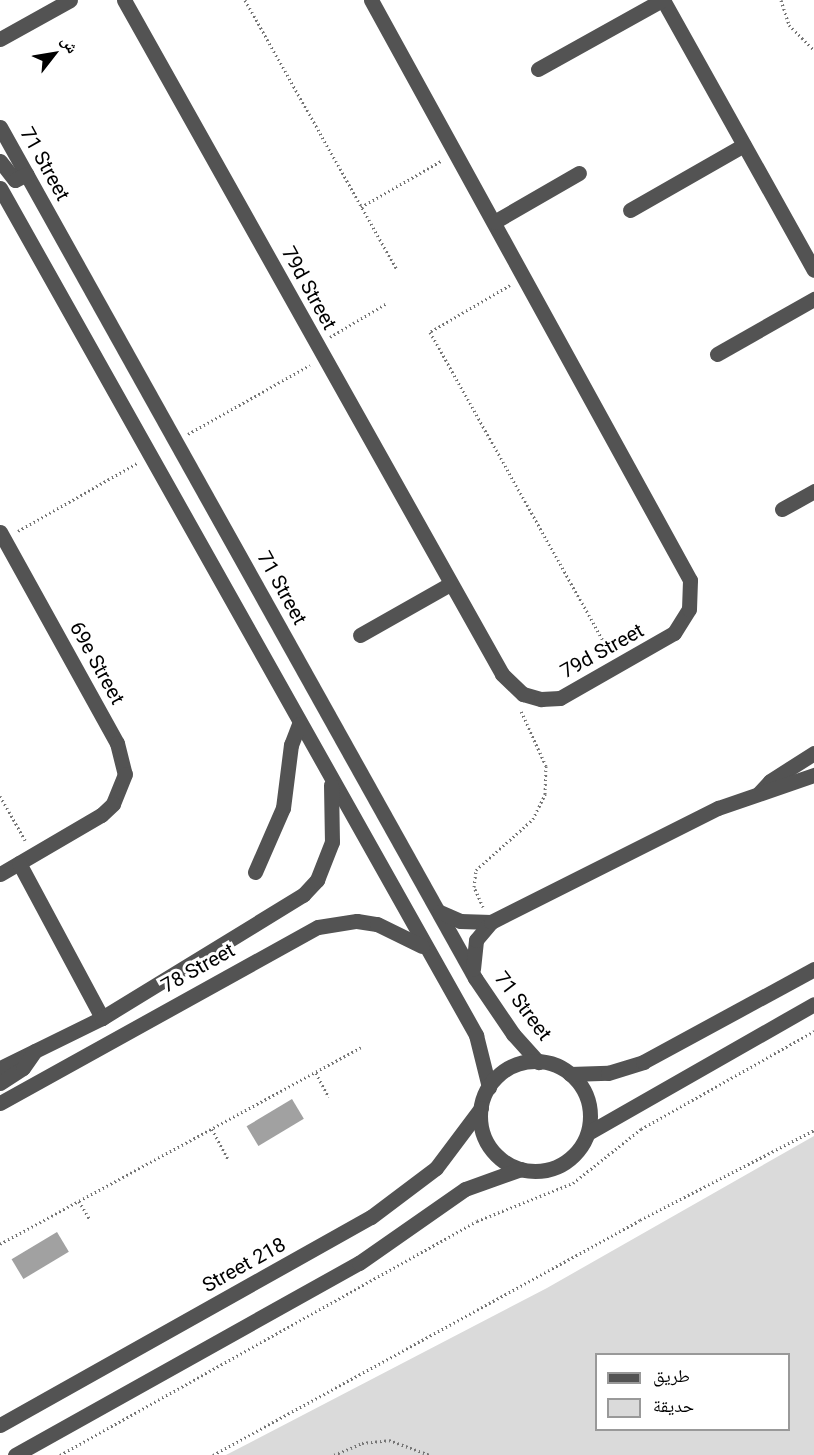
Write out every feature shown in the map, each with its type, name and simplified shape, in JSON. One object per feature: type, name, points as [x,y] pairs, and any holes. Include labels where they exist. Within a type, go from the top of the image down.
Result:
[{"type":"street","points":[[0,39],[70,0]]},
{"type":"street","name":"79d Street","points":[[124,0],[502,674],[523,694],[541,699],[560,698],[666,639],[680,626],[691,599],[690,580],[371,0]]},
{"type":"street","points":[[538,69],[662,0],[814,270]]},
{"type":"street","name":"71 Street","points":[[0,127],[476,978],[513,1034],[538,1062]]},
{"type":"street","points":[[630,210],[744,145]]},
{"type":"street","points":[[0,161],[15,180],[27,174]]},
{"type":"street","points":[[494,222],[579,173]]},
{"type":"street","points":[[0,188],[331,782],[476,1035],[489,1087]]},
{"type":"street","points":[[717,354],[814,299]]},
{"type":"street","points":[[782,509],[814,491]]},
{"type":"street","name":"69e Street","points":[[2,535],[123,758],[121,790],[101,815],[33,855]]},
{"type":"street","points":[[360,635],[450,584]]},
{"type":"street","points":[[255,872],[283,808],[291,745],[299,723]]},
{"type":"street","points":[[759,793],[770,781],[814,753]]},
{"type":"street","points":[[476,978],[472,952],[476,940],[491,922],[718,808],[759,793],[776,791],[814,775]]},
{"type":"street","name":"78 Street","points":[[0,1068],[102,1018],[303,895],[321,871],[332,842],[331,782]]},
{"type":"street","points":[[0,874],[33,855]]},
{"type":"street","points":[[19,864],[102,1018]]},
{"type":"street","points":[[440,912],[460,921],[491,922]]},
{"type":"street","name":"78 Street","points":[[0,1103],[318,927],[357,921],[377,924],[425,948]]},
{"type":"street","points":[[521,1169],[492,1151],[482,1130],[481,1108],[489,1087],[510,1067],[538,1062],[570,1074],[608,1073],[643,1062],[814,969]]},
{"type":"street","points":[[588,1133],[814,1004]]},
{"type":"street","points":[[0,1083],[23,1068],[36,1049]]},
{"type":"street","points":[[15,1455],[359,1263],[465,1189],[521,1169],[542,1171],[562,1165],[578,1151],[588,1133],[588,1101],[570,1074]]},
{"type":"street","name":"Street 218","points":[[0,1425],[371,1217],[436,1168],[481,1108]]},
{"type":"path","points":[[245,0],[396,268]]},
{"type":"path","points":[[781,0],[789,25],[814,50]]},
{"type":"path","points":[[361,207],[456,153]]},
{"type":"path","points":[[525,277],[430,332],[618,666]]},
{"type":"path","points":[[176,441],[320,351],[387,303]]},
{"type":"path","points":[[2,535],[149,456]]},
{"type":"path","points":[[491,922],[474,887],[476,870],[533,819],[547,780],[542,752],[517,702]]},
{"type":"path","points":[[0,796],[33,855]]},
{"type":"path","points":[[60,1455],[477,1221],[573,1183],[641,1129],[814,1031]]},
{"type":"path","points":[[0,1244],[361,1047]]},
{"type":"path","points":[[315,1072],[329,1097]]},
{"type":"path","points":[[212,1128],[228,1159]]},
{"type":"path","points":[[213,1455],[640,1220],[814,1130]]},
{"type":"path","points":[[79,1201],[90,1220]]},
{"type":"path","points":[[334,1455],[362,1443],[389,1440],[430,1455]]},
{"type":"green space","points":[[814,1136],[814,1455],[226,1455],[547,1288]]},
{"type":"shaded area","points":[[292,1099],[304,1119],[258,1146],[247,1126]]},
{"type":"shaded area","points":[[57,1232],[69,1252],[23,1279],[12,1259]]}]
